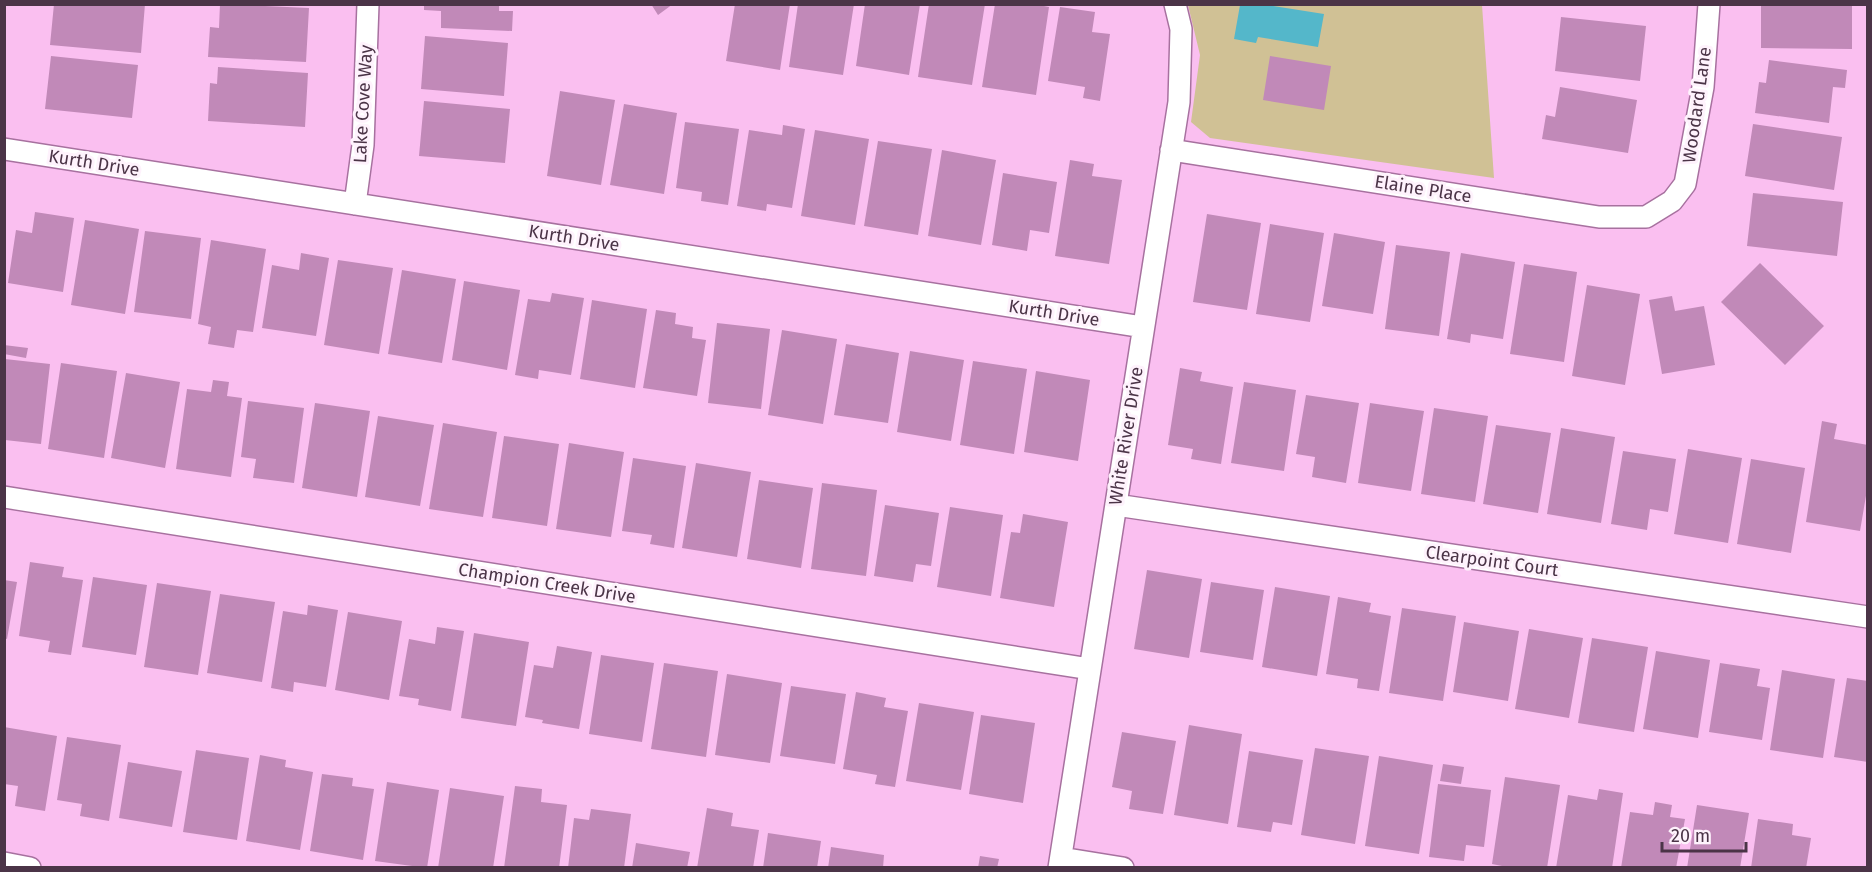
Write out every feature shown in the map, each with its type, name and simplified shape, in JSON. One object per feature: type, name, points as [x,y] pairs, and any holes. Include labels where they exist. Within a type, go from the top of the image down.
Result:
[{"type":"street","name":"Lake Cove Way","points":[[355,204],[363,145],[368,4]]},
{"type":"street","name":"White River Drive","points":[[1060,862],[1179,102],[1181,29],[1175,4]]},
{"type":"street","name":"Woodard Lane","points":[[1672,201],[1685,184],[1703,87],[1709,4]]},
{"type":"street","name":"Kurth Drive","points":[[4,149],[1143,327]]},
{"type":"street","name":"Elaine Place","points":[[1171,150],[1599,217],[1646,217],[1672,201]]},
{"type":"street","name":"Champion Creek Drive","points":[[4,497],[1090,669]]},
{"type":"street","name":"Clearpoint Court","points":[[1116,505],[1868,617]]},
{"type":"street","points":[[1060,862],[1123,867]]},
{"type":"street","points":[[4,863],[30,867]]},
{"type":"shaded area","points":[[1188,5],[1482,5],[1494,178],[1210,138],[1191,122],[1200,55]]},
{"type":"shaded area","points":[[1240,5],[1266,5],[1324,14],[1318,47],[1258,37],[1256,43],[1234,39]]},
{"type":"building","points":[[54,4],[145,4],[141,53],[50,45]]},
{"type":"building","points":[[220,4],[309,8],[306,62],[208,57],[210,27],[219,28]]},
{"type":"building","points":[[424,4],[499,4],[499,11],[513,11],[512,31],[441,28],[441,11],[424,10]]},
{"type":"building","points":[[651,4],[673,4],[658,15]]},
{"type":"building","points":[[735,4],[790,4],[780,70],[726,61]]},
{"type":"building","points":[[798,4],[854,4],[843,75],[789,67]]},
{"type":"building","points":[[865,4],[920,4],[909,75],[856,66]]},
{"type":"building","points":[[929,4],[985,4],[972,85],[918,77]]},
{"type":"building","points":[[995,4],[1034,4],[1049,7],[1036,95],[982,87]]},
{"type":"building","points":[[1761,4],[1852,4],[1852,49],[1761,48]]},
{"type":"building","points":[[1060,7],[1095,12],[1092,32],[1110,34],[1100,101],[1083,98],[1085,87],[1048,81]]},
{"type":"building","points":[[1561,17],[1646,26],[1640,81],[1555,71]]},
{"type":"building","points":[[425,36],[508,43],[504,96],[421,89]]},
{"type":"building","points":[[51,56],[138,65],[132,118],[45,109]]},
{"type":"building","points":[[1270,56],[1331,66],[1324,110],[1263,100]]},
{"type":"building","points":[[1769,60],[1847,70],[1845,88],[1833,87],[1829,123],[1755,113],[1759,82],[1766,83]]},
{"type":"building","points":[[218,67],[308,73],[305,127],[208,121],[210,83],[217,84]]},
{"type":"building","points":[[1560,87],[1637,100],[1628,153],[1542,139],[1546,115],[1555,117]]},
{"type":"building","points":[[560,91],[615,100],[601,185],[547,176]]},
{"type":"building","points":[[424,101],[510,109],[505,163],[419,156]]},
{"type":"building","points":[[624,104],[677,113],[664,194],[610,185]]},
{"type":"building","points":[[685,122],[739,129],[728,205],[701,201],[702,192],[676,188]]},
{"type":"building","points":[[1753,124],[1842,137],[1834,190],[1745,176]]},
{"type":"building","points":[[783,125],[805,129],[792,208],[767,204],[766,211],[737,206],[749,130],[782,135]]},
{"type":"building","points":[[815,130],[869,139],[855,225],[801,216]]},
{"type":"building","points":[[878,141],[932,149],[918,235],[864,226]]},
{"type":"building","points":[[942,150],[996,160],[981,245],[928,236]]},
{"type":"building","points":[[1070,160],[1094,164],[1092,176],[1122,180],[1109,264],[1055,256]]},
{"type":"building","points":[[1003,173],[1057,182],[1049,233],[1030,230],[1027,251],[992,245]]},
{"type":"building","points":[[1753,193],[1843,202],[1837,256],[1747,246]]},
{"type":"building","points":[[35,212],[74,218],[63,292],[8,283],[16,230],[32,233]]},
{"type":"building","points":[[1207,214],[1261,223],[1247,310],[1193,302]]},
{"type":"building","points":[[85,220],[139,229],[125,314],[71,305]]},
{"type":"building","points":[[1270,224],[1324,233],[1310,322],[1256,314]]},
{"type":"building","points":[[145,231],[201,238],[191,319],[134,312]]},
{"type":"building","points":[[1334,233],[1385,242],[1373,314],[1322,306]]},
{"type":"building","points":[[211,240],[266,249],[253,332],[237,330],[234,348],[208,344],[211,327],[198,324]]},
{"type":"building","points":[[1396,245],[1450,252],[1439,336],[1385,329]]},
{"type":"building","points":[[301,253],[329,258],[316,336],[262,328],[272,265],[299,270]]},
{"type":"building","points":[[1461,253],[1515,262],[1503,339],[1471,334],[1470,343],[1447,339]]},
{"type":"building","points":[[338,260],[393,268],[379,354],[324,345]]},
{"type":"building","points":[[1760,263],[1824,326],[1785,365],[1721,302]]},
{"type":"building","points":[[1524,264],[1577,272],[1564,362],[1510,354]]},
{"type":"building","points":[[402,270],[456,279],[442,363],[388,354]]},
{"type":"building","points":[[464,281],[520,290],[507,370],[452,360]]},
{"type":"building","points":[[1587,285],[1640,294],[1625,385],[1572,376]]},
{"type":"building","points":[[552,293],[584,298],[571,375],[539,370],[538,379],[515,375],[528,299],[550,302]]},
{"type":"building","points":[[1672,296],[1675,311],[1704,306],[1715,365],[1662,374],[1649,300]]},
{"type":"building","points":[[592,300],[647,309],[635,388],[580,379]]},
{"type":"building","points":[[656,310],[676,313],[675,324],[693,327],[692,338],[706,340],[697,396],[643,388]]},
{"type":"building","points":[[717,323],[770,329],[761,409],[708,403]]},
{"type":"building","points":[[782,330],[837,339],[823,424],[768,415]]},
{"type":"building","points":[[846,344],[899,353],[888,423],[834,415]]},
{"type":"building","points":[[4,345],[28,348],[26,358],[4,354]]},
{"type":"building","points":[[910,351],[964,360],[951,441],[897,432]]},
{"type":"building","points":[[5,359],[50,364],[41,444],[5,440]]},
{"type":"building","points":[[973,361],[1027,369],[1014,454],[960,445]]},
{"type":"building","points":[[61,363],[117,371],[104,458],[48,449]]},
{"type":"building","points":[[1180,368],[1202,372],[1200,381],[1233,387],[1221,464],[1191,459],[1193,449],[1168,445]]},
{"type":"building","points":[[1036,371],[1090,380],[1078,461],[1024,452]]},
{"type":"building","points":[[126,373],[180,382],[165,468],[111,458]]},
{"type":"building","points":[[213,380],[229,382],[227,396],[242,398],[231,477],[176,469],[187,389],[211,392]]},
{"type":"building","points":[[1244,382],[1296,390],[1284,471],[1231,463]]},
{"type":"building","points":[[1306,395],[1359,403],[1346,483],[1312,477],[1315,457],[1296,454]]},
{"type":"building","points":[[248,401],[304,408],[294,483],[253,478],[256,459],[241,457]]},
{"type":"building","points":[[315,403],[370,411],[357,497],[302,488]]},
{"type":"building","points":[[1370,403],[1424,411],[1411,491],[1358,483]]},
{"type":"building","points":[[1434,408],[1488,416],[1475,502],[1421,494]]},
{"type":"building","points":[[378,416],[434,425],[420,506],[365,497]]},
{"type":"building","points":[[1822,421],[1837,424],[1834,439],[1868,445],[1868,484],[1860,531],[1806,522]]},
{"type":"building","points":[[443,423],[497,432],[483,517],[429,509]]},
{"type":"building","points":[[1496,425],[1551,433],[1538,513],[1483,504]]},
{"type":"building","points":[[1561,428],[1615,437],[1601,523],[1547,514]]},
{"type":"building","points":[[504,436],[559,444],[547,526],[492,518]]},
{"type":"building","points":[[569,443],[624,452],[611,537],[556,529]]},
{"type":"building","points":[[1688,449],[1742,458],[1728,543],[1674,534]]},
{"type":"building","points":[[1623,451],[1676,459],[1668,512],[1650,509],[1647,530],[1611,524]]},
{"type":"building","points":[[633,458],[686,466],[674,548],[650,544],[652,535],[622,531]]},
{"type":"building","points":[[1751,459],[1805,468],[1791,553],[1737,544]]},
{"type":"building","points":[[696,463],[751,472],[737,557],[682,548]]},
{"type":"building","points":[[759,480],[813,488],[801,568],[747,559]]},
{"type":"building","points":[[822,483],[877,490],[866,576],[811,569]]},
{"type":"building","points":[[885,505],[939,513],[931,566],[916,564],[913,582],[874,576]]},
{"type":"building","points":[[950,507],[1003,515],[991,596],[937,587]]},
{"type":"building","points":[[1023,514],[1068,522],[1054,607],[1000,598],[1011,532],[1020,533]]},
{"type":"building","points":[[30,562],[64,567],[62,577],[83,580],[71,655],[48,652],[50,641],[19,636]]},
{"type":"building","points":[[1147,570],[1202,579],[1189,658],[1134,649]]},
{"type":"building","points":[[93,577],[147,585],[136,655],[82,647]]},
{"type":"building","points":[[4,580],[17,582],[7,639],[4,638]]},
{"type":"building","points":[[1211,582],[1264,590],[1253,660],[1200,652]]},
{"type":"building","points":[[157,583],[211,591],[198,675],[144,667]]},
{"type":"building","points":[[1275,587],[1330,596],[1317,676],[1262,667]]},
{"type":"building","points":[[220,594],[275,602],[262,682],[207,673]]},
{"type":"building","points":[[1338,597],[1371,603],[1369,612],[1391,616],[1379,691],[1357,688],[1358,679],[1326,674]]},
{"type":"building","points":[[308,605],[338,610],[326,687],[294,682],[293,692],[271,688],[283,611],[307,615]]},
{"type":"building","points":[[1402,608],[1456,616],[1443,701],[1389,693]]},
{"type":"building","points":[[348,612],[402,621],[389,700],[335,690]]},
{"type":"building","points":[[1464,622],[1519,631],[1508,701],[1453,692]]},
{"type":"building","points":[[437,627],[464,631],[451,711],[418,705],[419,699],[399,696],[409,639],[435,644]]},
{"type":"building","points":[[1529,629],[1583,638],[1569,718],[1515,709]]},
{"type":"building","points":[[474,633],[529,642],[516,726],[461,718]]},
{"type":"building","points":[[1592,638],[1648,647],[1634,732],[1578,723]]},
{"type":"building","points":[[557,646],[592,652],[579,729],[542,723],[543,720],[525,717],[534,665],[553,668]]},
{"type":"building","points":[[1656,651],[1710,660],[1698,738],[1643,729]]},
{"type":"building","points":[[601,655],[654,663],[642,742],[589,734]]},
{"type":"building","points":[[664,663],[718,671],[706,757],[651,749]]},
{"type":"building","points":[[1720,663],[1760,669],[1757,686],[1770,688],[1762,740],[1709,732]]},
{"type":"building","points":[[1782,670],[1835,679],[1823,758],[1770,750]]},
{"type":"building","points":[[727,674],[782,683],[770,763],[715,755]]},
{"type":"building","points":[[1847,678],[1868,681],[1868,762],[1834,757]]},
{"type":"building","points":[[791,686],[846,694],[835,764],[780,756]]},
{"type":"building","points":[[856,692],[886,698],[884,707],[908,711],[895,787],[875,784],[877,775],[843,769]]},
{"type":"building","points":[[919,703],[974,712],[961,790],[906,781]]},
{"type":"building","points":[[981,715],[1035,723],[1023,803],[969,794]]},
{"type":"building","points":[[1189,725],[1242,734],[1228,824],[1174,815]]},
{"type":"building","points":[[4,727],[57,736],[45,811],[15,806],[18,786],[4,784]]},
{"type":"building","points":[[1122,732],[1176,741],[1163,814],[1129,809],[1132,791],[1112,787]]},
{"type":"building","points":[[67,737],[121,745],[109,821],[80,816],[82,804],[57,800]]},
{"type":"building","points":[[1315,748],[1369,756],[1355,844],[1301,835]]},
{"type":"building","points":[[196,750],[249,758],[237,840],[183,832]]},
{"type":"building","points":[[1249,751],[1303,760],[1292,825],[1273,822],[1271,832],[1237,827]]},
{"type":"building","points":[[260,755],[286,760],[285,767],[313,772],[300,850],[246,841]]},
{"type":"building","points":[[1379,756],[1433,765],[1419,854],[1365,846]]},
{"type":"building","points":[[128,762],[182,771],[172,827],[119,818]]},
{"type":"building","points":[[1443,764],[1464,767],[1461,784],[1440,781]]},
{"type":"building","points":[[322,774],[353,778],[352,786],[374,789],[363,860],[310,851]]},
{"type":"building","points":[[1505,777],[1560,785],[1547,868],[1512,868],[1492,864]]},
{"type":"building","points":[[387,782],[439,790],[427,868],[375,861]]},
{"type":"building","points":[[1438,784],[1491,790],[1484,847],[1466,845],[1464,861],[1429,857]]},
{"type":"building","points":[[515,786],[542,789],[541,802],[567,805],[559,868],[504,868]]},
{"type":"building","points":[[450,788],[504,796],[493,868],[438,868]]},
{"type":"building","points":[[1599,789],[1623,793],[1612,868],[1556,868],[1568,795],[1597,800]]},
{"type":"building","points":[[1655,802],[1672,805],[1670,817],[1685,819],[1676,868],[1621,868],[1630,812],[1653,815]]},
{"type":"building","points":[[1697,805],[1749,813],[1740,868],[1687,868]]},
{"type":"building","points":[[707,808],[733,813],[731,826],[759,830],[753,868],[697,868]]},
{"type":"building","points":[[591,809],[631,814],[624,868],[568,868],[574,818],[589,820]]},
{"type":"building","points":[[1758,819],[1793,824],[1792,835],[1811,838],[1806,868],[1751,868]]},
{"type":"building","points":[[768,833],[821,841],[817,868],[763,868]]},
{"type":"building","points":[[636,843],[690,852],[687,868],[632,868]]},
{"type":"building","points":[[831,847],[884,855],[883,868],[828,868]]},
{"type":"building","points":[[980,856],[999,859],[997,868],[978,868]]}]
